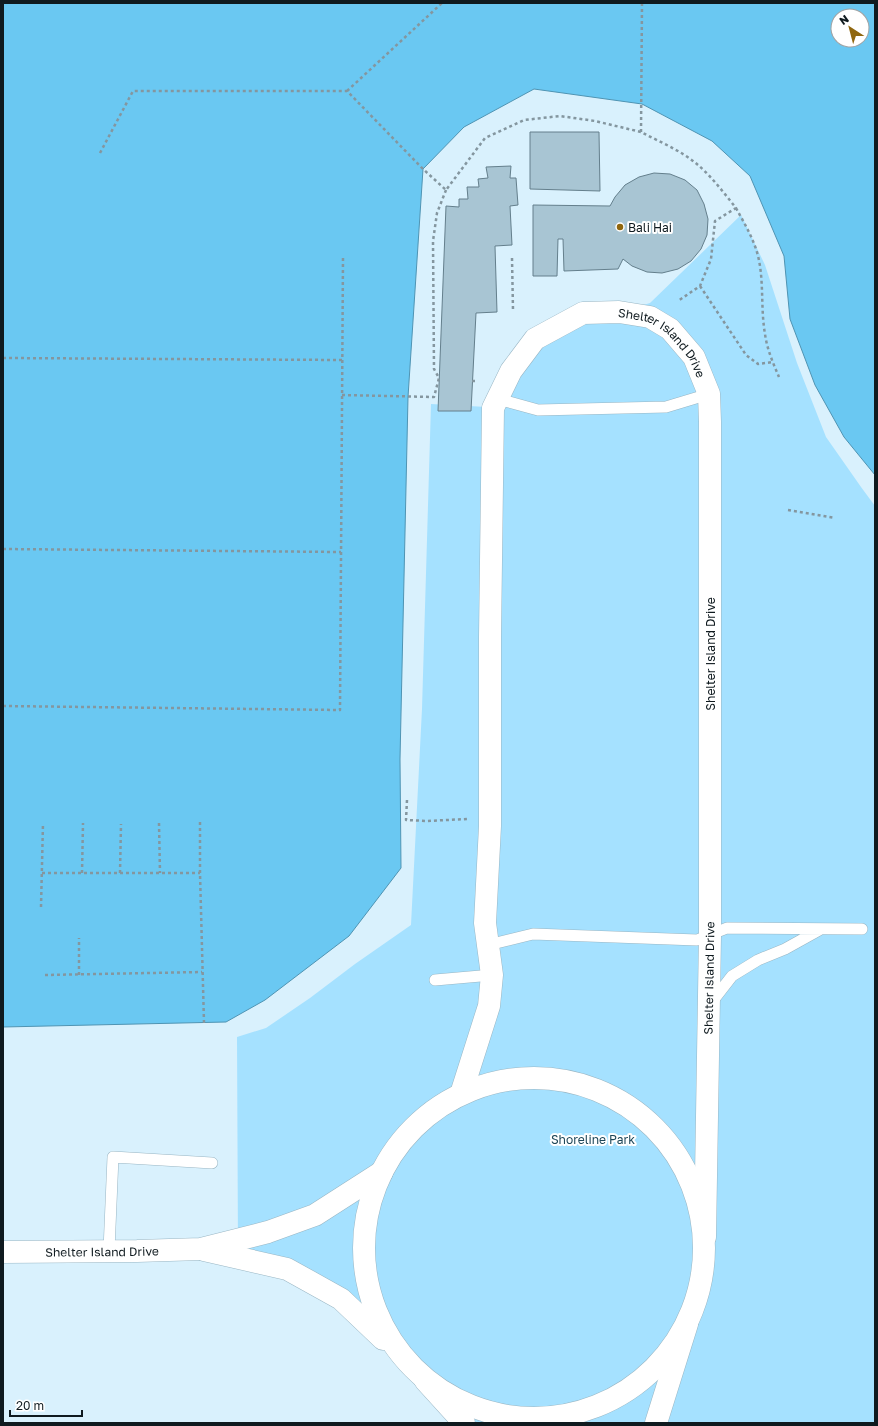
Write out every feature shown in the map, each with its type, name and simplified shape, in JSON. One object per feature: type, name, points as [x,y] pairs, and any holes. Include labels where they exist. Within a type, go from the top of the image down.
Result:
[{"type":"street","name":"Shelter Island Drive","points":[[461,1094],[489,1006],[492,975],[484,923],[490,826],[490,638],[493,408],[511,371],[535,339],[583,313],[619,312],[650,317],[670,329],[694,358],[709,394],[710,422],[710,935],[704,1259],[702,1282],[696,1303],[687,1324],[656,1423]]},
{"type":"street","name":"Shelter Island Drive","points":[[464,1423],[402,1356],[388,1336],[377,1315],[369,1291],[365,1267],[364,1243],[366,1219],[372,1194],[382,1172],[396,1148],[415,1127],[436,1109],[461,1094],[487,1084],[514,1079],[542,1078],[576,1083],[596,1089],[621,1101],[649,1122],[664,1136],[680,1158],[692,1183],[701,1210],[705,1237]]},
{"type":"street","points":[[201,1249],[268,1232],[315,1215],[382,1172]]},
{"type":"street","name":"Shelter Island Drive","points":[[3,1252],[201,1249]]},
{"type":"street","points":[[201,1249],[287,1269],[341,1299],[402,1356]]},
{"type":"street","name":"Shelter Island Drive","points":[[425,1380],[443,1393],[463,1403],[490,1413],[526,1418],[548,1418],[570,1415],[591,1409],[611,1400],[630,1389],[647,1376],[663,1360],[676,1343],[687,1324]]},
{"type":"lane","points":[[498,399],[538,410],[666,407],[709,394]]},
{"type":"lane","points":[[488,945],[533,934],[697,940],[727,928],[862,929]]},
{"type":"lane","points":[[708,1007],[732,976],[758,960],[785,949],[823,928]]},
{"type":"lane","points":[[435,980],[492,975]]},
{"type":"lane","points":[[109,1250],[114,1157],[212,1163]]},
{"type":"path","points":[[100,153],[133,90],[347,91],[442,3]]},
{"type":"path","points":[[641,132],[642,3]]},
{"type":"path","points":[[347,91],[423,169],[446,190]]},
{"type":"path","points":[[342,394],[434,397],[439,378],[434,369],[433,241],[438,213],[446,190],[485,138],[524,120],[560,116],[595,121],[641,132],[669,146],[698,165],[736,208],[756,249],[761,276],[765,333],[768,347],[779,377]]},
{"type":"path","points":[[678,301],[700,286],[711,259],[715,221],[736,208]]},
{"type":"path","points":[[3,706],[340,710],[343,257]]},
{"type":"path","points":[[512,258],[513,310]]},
{"type":"path","points":[[700,286],[746,355],[758,364],[773,362]]},
{"type":"path","points":[[3,358],[342,360]]},
{"type":"path","points":[[472,380],[478,381]]},
{"type":"path","points":[[788,510],[835,518]]},
{"type":"path","points":[[3,549],[341,552]]},
{"type":"path","points":[[407,800],[406,820],[428,821],[473,819]]},
{"type":"path","points":[[200,822],[204,1023]]},
{"type":"path","points":[[41,907],[43,823]]},
{"type":"path","points":[[82,873],[83,823]]},
{"type":"path","points":[[159,823],[160,874]]},
{"type":"path","points":[[120,873],[121,824]]},
{"type":"path","points":[[42,873],[200,873]]},
{"type":"path","points":[[78,975],[80,938]]},
{"type":"path","points":[[45,975],[202,972]]},
{"type":"green space","name":"Shoreline Park","points":[[741,215],[765,265],[797,363],[826,437],[875,506],[875,1423],[474,1423],[373,1315],[238,1251],[237,1037],[266,1028],[411,925],[422,709],[431,404],[487,407],[505,391],[543,333],[650,303]]},
{"type":"shaded area","points":[[3,3],[875,3],[875,475],[844,437],[815,385],[790,319],[784,256],[750,176],[712,141],[642,104],[534,89],[464,127],[423,169],[408,397],[400,759],[401,868],[349,936],[265,1000],[226,1022],[3,1027]]},
{"type":"building","points":[[530,132],[599,132],[600,191],[530,189]]},
{"type":"building","points":[[511,166],[510,178],[516,178],[518,205],[510,206],[512,245],[495,246],[497,312],[476,313],[471,411],[438,411],[446,206],[459,207],[459,199],[468,199],[467,187],[479,187],[478,179],[488,178],[486,167]]},
{"type":"building","name":"Bali Hai","points":[[654,173],[670,174],[685,180],[697,190],[704,204],[708,219],[707,235],[701,249],[691,261],[678,269],[662,273],[647,272],[632,266],[623,259],[618,269],[564,271],[563,239],[558,239],[557,276],[533,276],[533,205],[610,206],[625,185],[639,177]]},
{"type":"place","name":"Bali Hai","points":[[620,227]]}]
